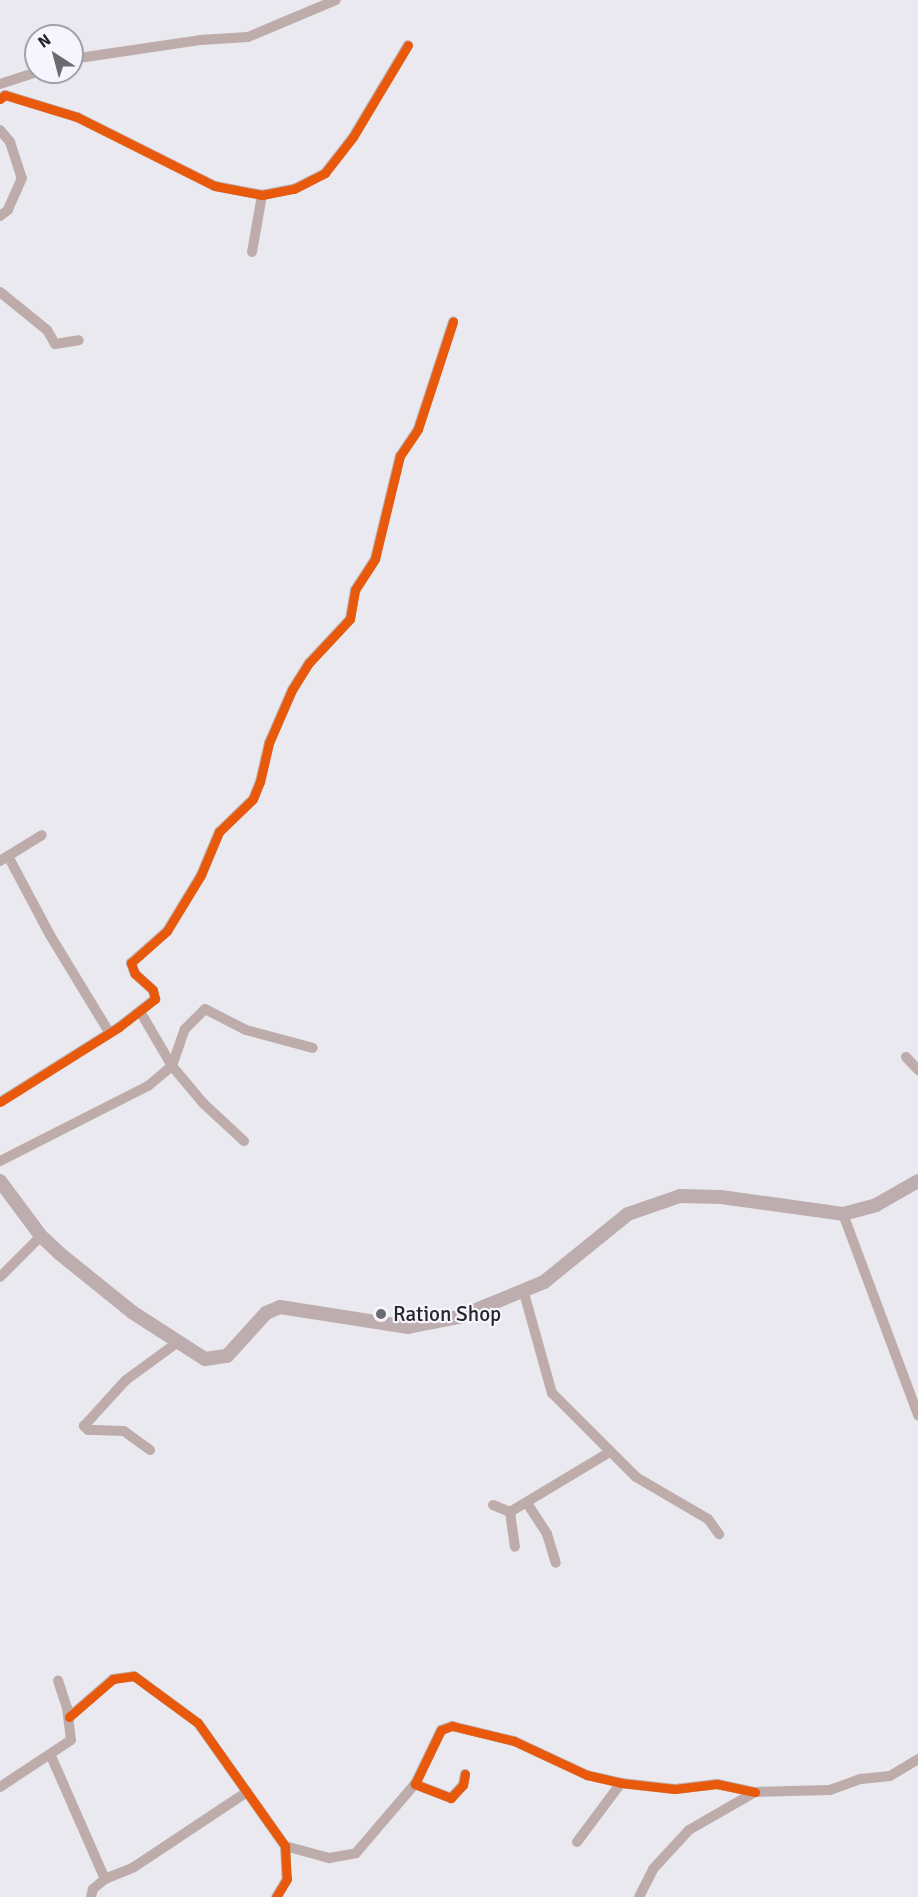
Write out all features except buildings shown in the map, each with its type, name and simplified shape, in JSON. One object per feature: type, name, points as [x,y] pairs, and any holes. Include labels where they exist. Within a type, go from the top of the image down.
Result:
[{"type":"main road","points":[[0,1181],[41,1236],[132,1312],[205,1359],[218,1359],[239,1346],[266,1313],[280,1307],[408,1327],[459,1317],[524,1293],[568,1267],[628,1214],[680,1196],[721,1197],[843,1214],[876,1205],[918,1181]]},
{"type":"street","points":[[84,57],[200,40],[248,37],[336,0]]},
{"type":"street","points":[[2,91],[77,117],[215,186],[262,195],[294,189],[326,173],[353,137],[408,45]]},
{"type":"street","points":[[2,91],[24,79]]},
{"type":"street","points":[[0,130],[10,142],[22,178],[8,210],[0,216]]},
{"type":"street","points":[[252,252],[262,195]]},
{"type":"street","points":[[0,292],[47,330],[55,344],[79,340]]},
{"type":"street","points":[[0,1102],[141,1013],[155,999],[154,994],[131,963],[167,931],[201,875],[219,832],[253,799],[269,743],[292,690],[309,663],[341,633],[350,619],[354,590],[375,559],[400,456],[417,429],[453,322]]},
{"type":"street","points":[[42,835],[4,859],[109,1032]]},
{"type":"street","points":[[0,1161],[148,1086],[172,1066],[185,1029],[205,1009],[246,1030],[313,1048]]},
{"type":"street","points":[[141,1013],[172,1066],[203,1103],[244,1141]]},
{"type":"street","points":[[906,1057],[918,1070]]},
{"type":"street","points":[[843,1214],[918,1415]]},
{"type":"street","points":[[0,1277],[41,1236]]},
{"type":"street","points":[[524,1293],[552,1392],[608,1453],[636,1477],[708,1519],[719,1534]]},
{"type":"street","points":[[150,1450],[124,1431],[88,1430],[84,1426],[126,1380],[178,1342]]},
{"type":"street","points":[[510,1512],[608,1453]]},
{"type":"street","points":[[527,1503],[547,1534],[556,1563]]},
{"type":"street","points":[[493,1505],[510,1512]]},
{"type":"street","points":[[510,1512],[514,1547]]},
{"type":"street","points":[[69,1717],[113,1679],[134,1676],[198,1723],[285,1846],[287,1879],[276,1897]]},
{"type":"street","points":[[0,1787],[51,1756],[73,1736],[58,1680]]},
{"type":"street","points":[[285,1846],[329,1858],[356,1853],[415,1784],[441,1730],[452,1726],[514,1742],[587,1775],[621,1783],[675,1789],[717,1784],[755,1792],[830,1790],[861,1779],[890,1776],[918,1759]]},
{"type":"street","points":[[51,1756],[105,1879]]},
{"type":"street","points":[[415,1784],[451,1798],[463,1785],[465,1774]]},
{"type":"street","points":[[577,1842],[621,1783]]},
{"type":"street","points":[[91,1897],[93,1889],[105,1879],[134,1867],[247,1792]]},
{"type":"street","points":[[639,1897],[653,1869],[689,1830],[755,1792]]},
{"type":"cycle path","points":[[0,99],[5,95],[77,117],[215,186],[262,195],[294,189],[325,173],[353,137],[408,45]]},
{"type":"cycle path","points":[[0,1102],[119,1027],[155,999],[153,990],[135,974],[131,963],[167,931],[201,875],[219,832],[253,799],[260,782],[269,743],[292,690],[309,663],[350,619],[355,590],[375,559],[400,456],[418,429],[453,322]]},
{"type":"cycle path","points":[[69,1717],[113,1679],[134,1676],[198,1723],[285,1846],[287,1879],[276,1897]]},
{"type":"cycle path","points":[[465,1774],[463,1785],[451,1798],[415,1784],[441,1730],[452,1726],[514,1741],[587,1775],[621,1783],[675,1789],[717,1784],[755,1792]]},
{"type":"place","name":"Ration Shop","points":[[381,1314]]}]
